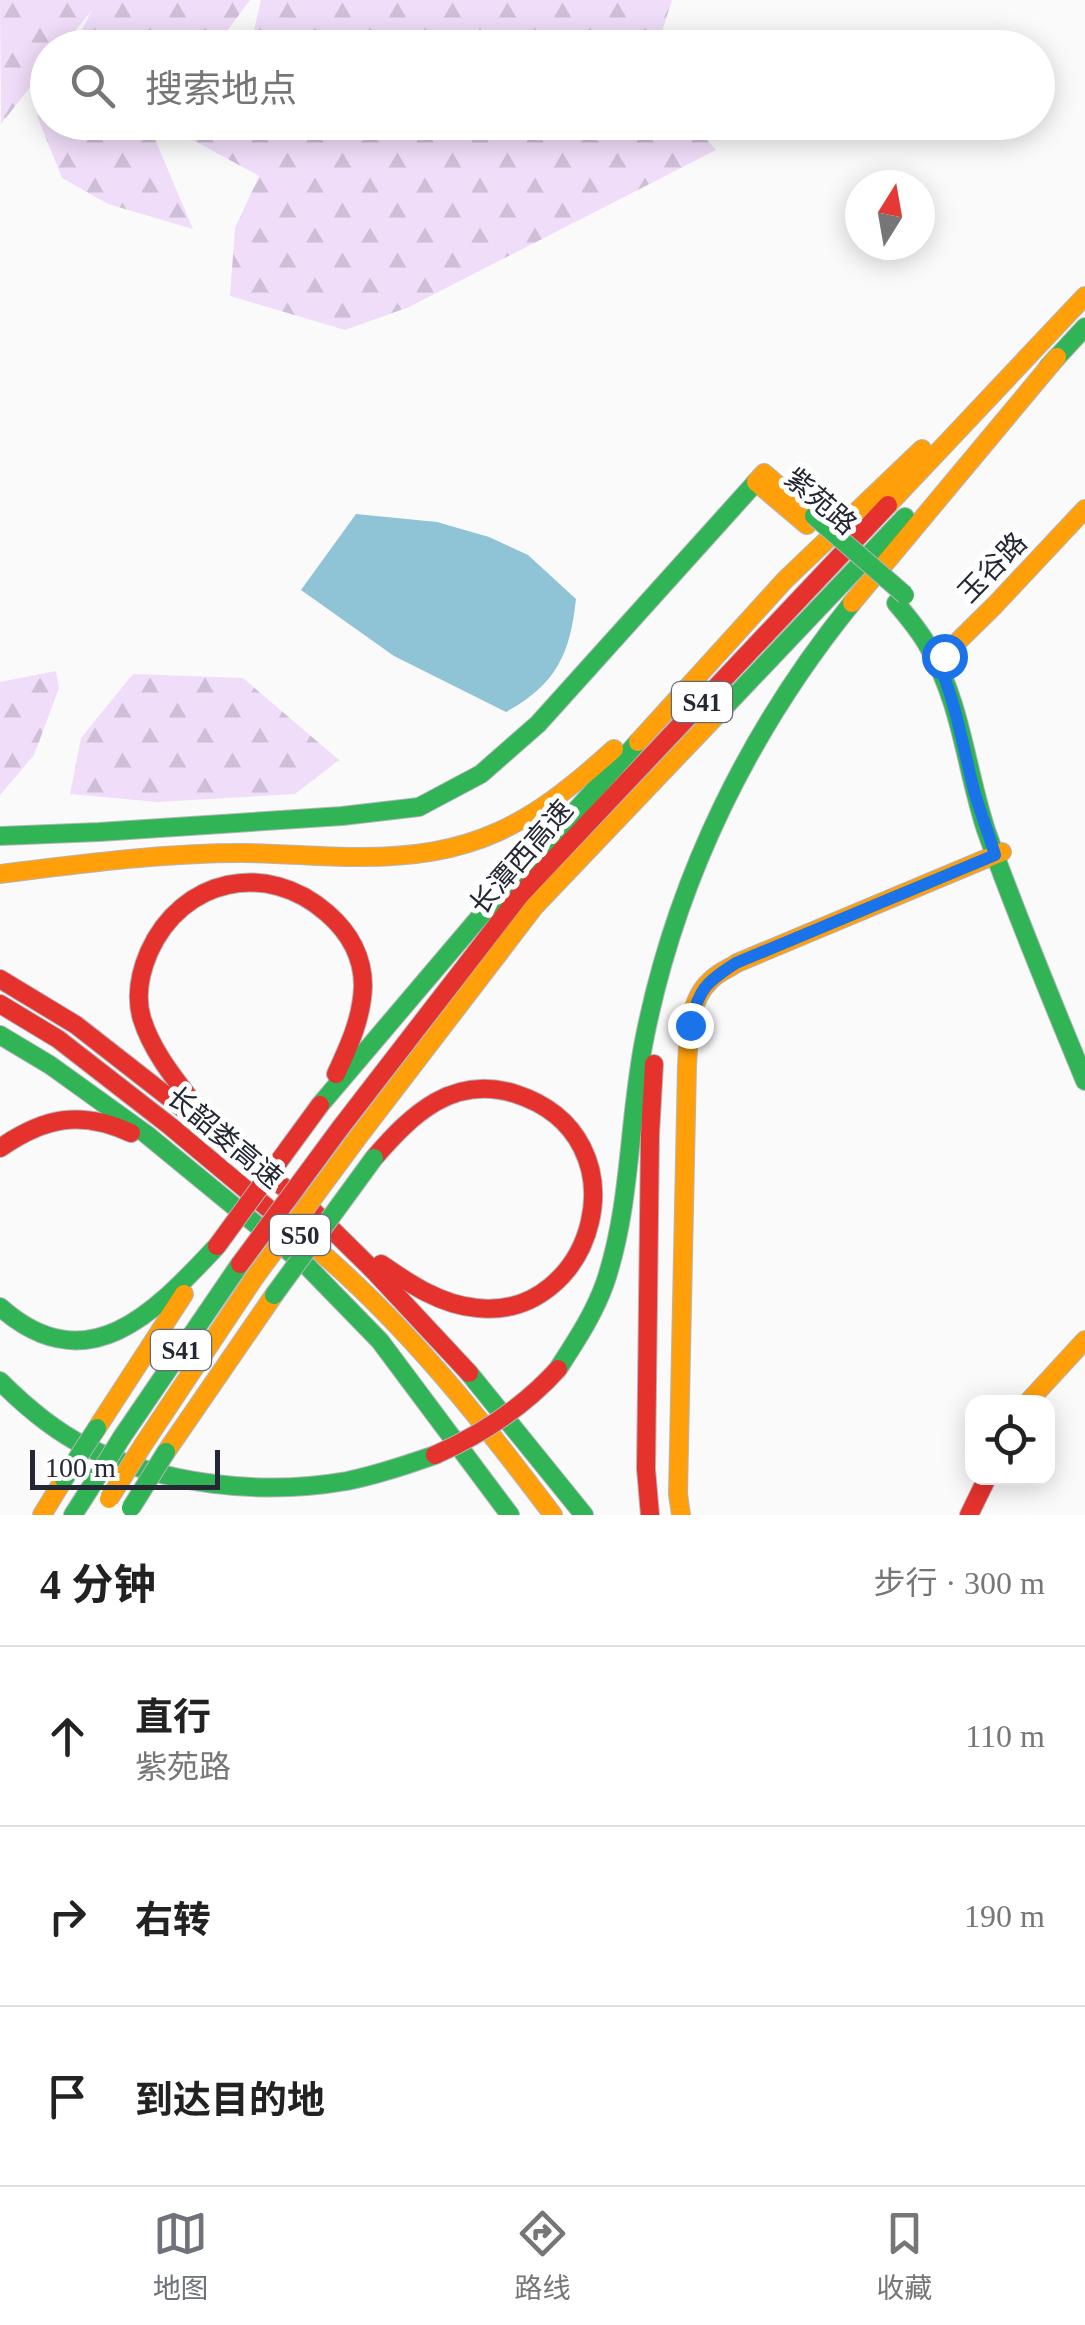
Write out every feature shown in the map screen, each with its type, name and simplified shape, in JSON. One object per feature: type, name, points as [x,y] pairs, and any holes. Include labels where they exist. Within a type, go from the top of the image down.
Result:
[{"type":"main road","name":"长潭西高速","points":[[73,1515],[240,1264],[521,894],[1085,296]]},
{"type":"main road","points":[[42,1515],[217,1246],[320,1105],[488,906],[785,580],[1069,313]]},
{"type":"main road","name":"长潭西高速","points":[[105,1507],[255,1277],[535,906],[1085,327]]},
{"type":"main road","points":[[0,1380],[54,1428],[138,1468],[192,1480],[287,1487],[341,1482],[435,1455],[478,1436],[544,1386],[588,1324],[606,1282],[630,1169],[639,1067],[656,988],[674,926],[710,830],[787,691],[850,605],[1057,358]]},
{"type":"main road","name":"紫苑路","points":[[0,836],[342,816],[419,807],[480,774],[538,724],[764,472],[930,629],[958,690],[1000,858],[1085,1081]]},
{"type":"main road","name":"玉谷路","points":[[942,662],[1085,509]]},
{"type":"main road","name":"玉谷路","points":[[942,662],[1000,610],[1085,519]]},
{"type":"main road","points":[[0,874],[187,856],[396,857],[444,850],[492,836],[538,812],[603,759],[730,641]]},
{"type":"main road","points":[[681,1515],[678,1494],[687,1065],[696,1002],[708,981],[736,963],[1000,858]]},
{"type":"main road","points":[[690,1515],[695,1068],[698,1030],[706,1003],[720,985],[744,971],[1000,858]]},
{"type":"main road","name":"紫苑路","points":[[1000,858],[1085,1058]]},
{"type":"main road","points":[[225,1142],[175,1080],[148,1033],[139,1005],[142,969],[158,932],[188,901],[223,886],[263,882],[303,894],[337,918],[356,948],[364,982],[361,1014],[320,1105]]},
{"type":"main road","points":[[650,1515],[646,1469],[650,1135],[654,1063],[674,926]]},
{"type":"main road","points":[[0,979],[76,1025],[310,1207],[462,1365],[584,1515]]},
{"type":"main road","name":"长韶娄高速","points":[[0,1004],[58,1040],[170,1126],[351,1278],[505,1451],[553,1515]]},
{"type":"main road","name":"长韶娄高速","points":[[0,1035],[50,1065],[146,1134],[308,1268],[380,1341],[510,1515]]},
{"type":"main road","points":[[129,1512],[274,1295],[374,1158],[410,1117],[445,1096],[480,1088],[516,1093],[548,1108],[576,1134],[592,1166],[595,1197],[588,1232],[576,1257],[557,1282],[526,1301],[494,1309],[456,1304],[423,1293],[334,1232]]},
{"type":"main road","points":[[0,1148],[30,1129],[76,1117],[118,1126],[175,1158]]},
{"type":"main road","points":[[0,1307],[47,1336],[87,1340],[127,1330],[162,1304],[217,1246]]},
{"type":"main road","points":[[1034,1395],[1085,1340]]},
{"type":"main road","points":[[1046,1395],[1085,1352]]},
{"type":"main road","points":[[959,1515],[974,1485]]},
{"type":"main road","points":[[968,1515],[984,1485]]},
{"type":"green space","points":[[0,0],[250,0],[228,30],[82,30],[92,10],[76,30],[30,30],[30,87],[1,124]]},
{"type":"green space","points":[[261,0],[672,0],[662,30],[254,30]]},
{"type":"green space","points":[[47,140],[155,140],[193,229],[108,204],[62,178]]},
{"type":"green space","points":[[193,140],[707,140],[716,150],[409,307],[345,330],[230,296],[235,228],[259,176]]},
{"type":"green space","points":[[56,671],[59,688],[34,755],[0,795],[0,682]]},
{"type":"green space","points":[[133,674],[243,678],[339,760],[295,794],[158,802],[70,794],[81,738]]},
{"type":"water","points":[[356,514],[437,522],[489,537],[528,555],[576,599],[570,636],[549,679],[506,712],[394,656],[301,590]]},
{"type":"traffic: fast","points":[[1048,367],[1085,327]]},
{"type":"traffic: fast","points":[[0,836],[342,816],[419,807],[481,774],[538,724],[756,482]]},
{"type":"traffic: fast","points":[[814,516],[905,595]]},
{"type":"traffic: fast","points":[[718,714],[905,517]]},
{"type":"traffic: fast","points":[[558,1369],[596,1306],[614,1253],[645,1036],[676,919],[722,807],[750,753],[781,701],[852,603]]},
{"type":"traffic: fast","points":[[896,603],[925,640],[939,667],[956,713],[986,830],[1085,1081]]},
{"type":"traffic: fast","points":[[320,1105],[489,906],[638,742]]},
{"type":"traffic: fast","points":[[0,1035],[50,1065],[146,1134],[309,1268],[380,1341],[510,1515]]},
{"type":"traffic: fast","points":[[274,1295],[374,1158]]},
{"type":"traffic: fast","points":[[0,1307],[32,1329],[62,1340],[91,1339],[119,1330],[145,1314],[217,1246]]},
{"type":"traffic: fast","points":[[122,1437],[240,1264]]},
{"type":"traffic: fast","points":[[469,1373],[584,1515]]},
{"type":"traffic: fast","points":[[0,1381],[73,1440],[147,1470],[213,1484],[281,1487],[347,1481],[435,1455]]},
{"type":"traffic: fast","points":[[64,1479],[97,1428]]},
{"type":"traffic: fast","points":[[89,1490],[122,1437]]},
{"type":"traffic: fast","points":[[131,1508],[166,1452]]},
{"type":"traffic: fast","points":[[73,1515],[89,1490]]},
{"type":"traffic: slow","points":[[888,505],[1085,296]]},
{"type":"traffic: slow","points":[[852,603],[1057,357]]},
{"type":"traffic: slow","points":[[638,742],[785,580],[922,449]]},
{"type":"traffic: slow","points":[[807,525],[756,482],[764,473],[814,516]]},
{"type":"traffic: slow","points":[[937,662],[1085,509]]},
{"type":"traffic: slow","points":[[356,1140],[535,906],[718,714]]},
{"type":"traffic: slow","points":[[0,874],[181,855],[356,857],[434,851],[467,844],[526,817],[614,749]]},
{"type":"traffic: slow","points":[[681,1515],[678,1494],[687,1065],[697,999],[713,978],[737,963],[1002,852]]},
{"type":"traffic: slow","points":[[255,1277],[356,1140]]},
{"type":"traffic: slow","points":[[312,1245],[410,1339],[553,1515]]},
{"type":"traffic: slow","points":[[143,1445],[255,1277]]},
{"type":"traffic: slow","points":[[97,1428],[184,1294]]},
{"type":"traffic: slow","points":[[166,1452],[274,1295]]},
{"type":"traffic: slow","points":[[1034,1395],[1085,1340]]},
{"type":"traffic: slow","points":[[109,1499],[143,1445]]},
{"type":"traffic: slow","points":[[42,1515],[64,1479]]},
{"type":"traffic: jam","points":[[341,1127],[521,894],[888,505]]},
{"type":"traffic: jam","points":[[194,1104],[164,1064],[146,1031],[140,1010],[140,985],[149,952],[164,927],[182,907],[204,893],[228,885],[279,886],[303,896],[335,920],[348,937],[360,965],[362,998],[354,1032],[336,1074]]},
{"type":"traffic: jam","points":[[0,979],[76,1025],[309,1207],[469,1373]]},
{"type":"traffic: jam","points":[[0,1004],[58,1039],[312,1245]]},
{"type":"traffic: jam","points":[[650,1515],[646,1469],[654,1064]]},
{"type":"traffic: jam","points":[[374,1158],[403,1127],[436,1102],[473,1089],[493,1089],[516,1094],[557,1116],[582,1147],[593,1184],[590,1222],[576,1257],[551,1286],[518,1304],[477,1308],[451,1303],[381,1264]]},
{"type":"traffic: jam","points":[[217,1246],[320,1105]]},
{"type":"traffic: jam","points":[[0,1148],[32,1129],[64,1120],[96,1121],[131,1133]]},
{"type":"traffic: jam","points":[[240,1264],[341,1127]]},
{"type":"traffic: jam","points":[[435,1455],[501,1419],[558,1369]]},
{"type":"traffic: jam","points":[[969,1515],[984,1485]]},
{"type":"route","points":[[690,1025],[696,1002],[708,981],[736,963],[995,855],[963,736],[938,662],[944,656]]}]
